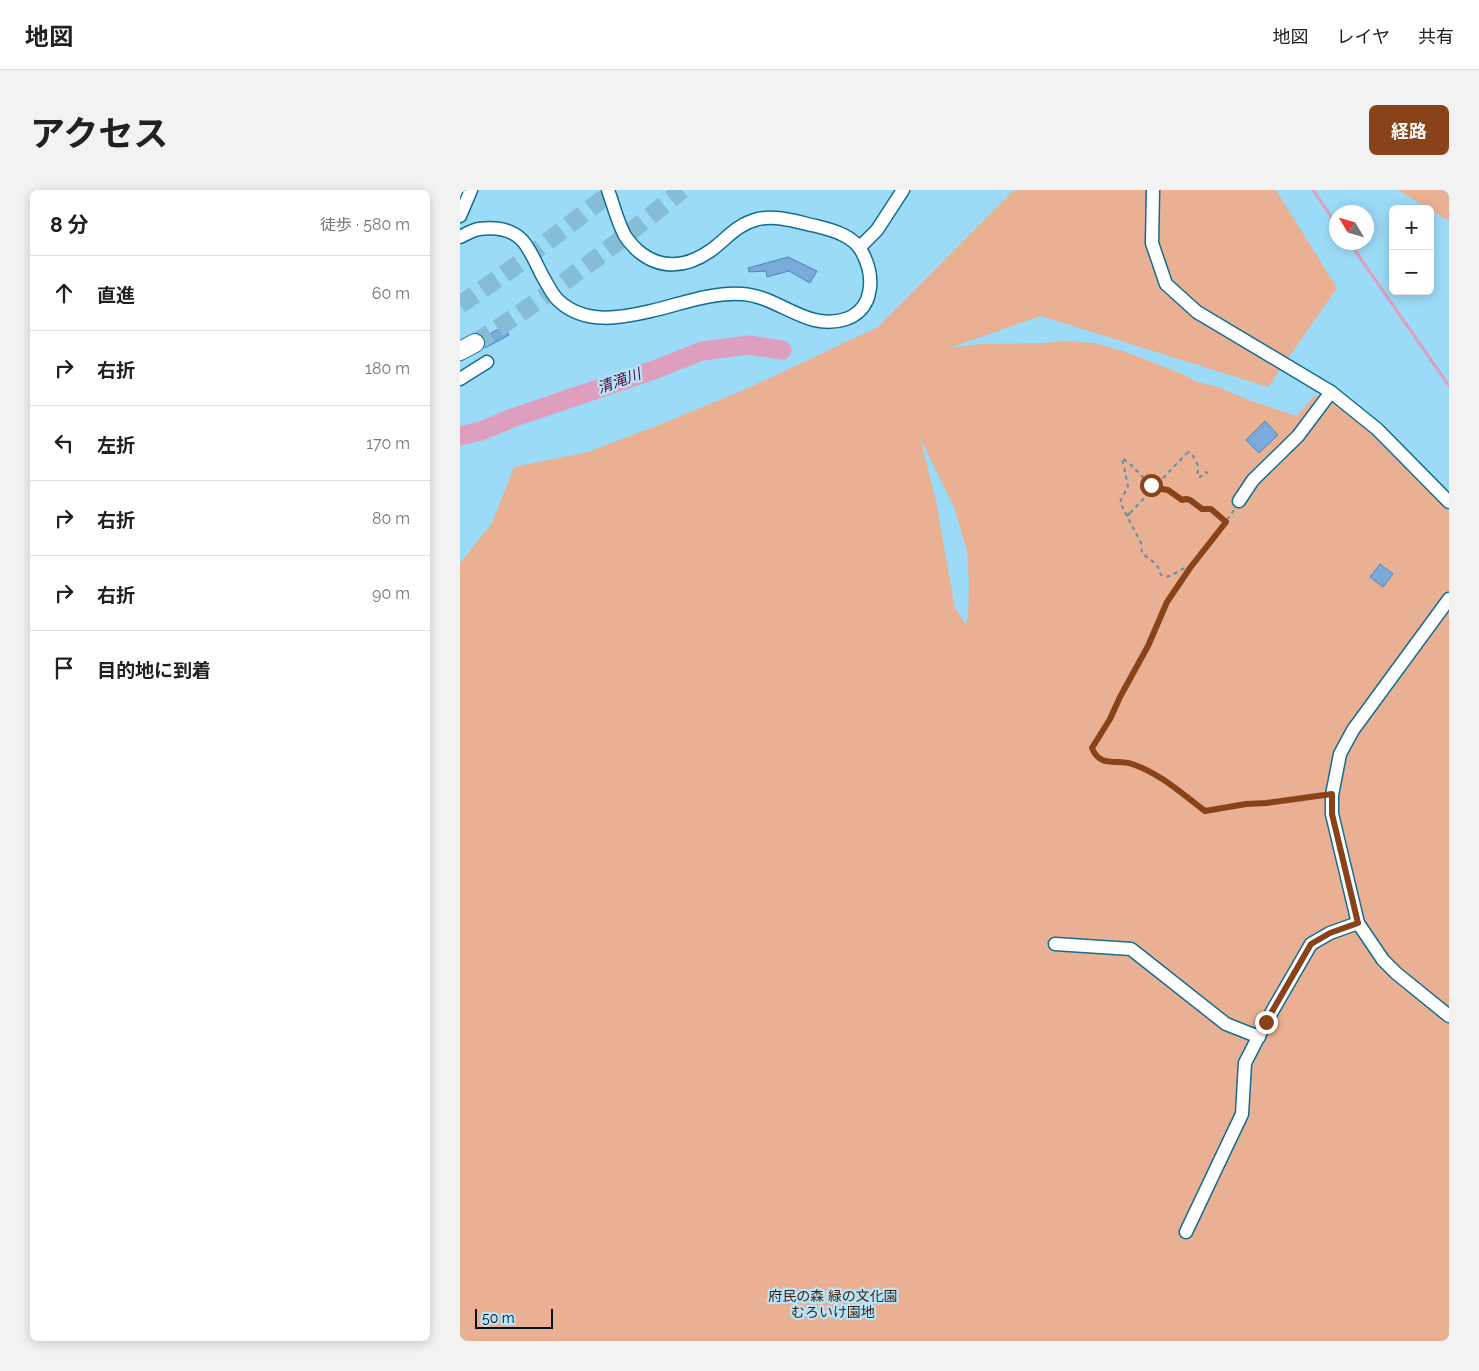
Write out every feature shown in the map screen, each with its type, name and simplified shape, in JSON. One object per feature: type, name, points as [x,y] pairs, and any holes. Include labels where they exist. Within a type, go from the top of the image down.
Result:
[{"type":"street","points":[[460,216],[471,190]]},
{"type":"street","points":[[460,237],[478,229],[496,228],[515,234],[523,241],[551,292],[560,301],[582,314],[608,319],[623,318],[721,295],[743,294],[762,298],[806,319],[836,322],[852,317],[860,311],[866,302],[870,286],[870,270],[860,248],[852,239],[829,229],[786,219],[758,219],[737,228],[710,251],[697,258],[674,265],[662,265],[644,256],[624,235],[608,190]]},
{"type":"street","points":[[860,248],[877,230],[903,190]]},
{"type":"street","points":[[1152,190],[1152,243],[1166,284],[1197,312],[1331,392],[1377,429],[1449,502]]},
{"type":"street","points":[[460,379],[487,362]]},
{"type":"street","points":[[1240,501],[1253,480],[1298,436],[1331,392]]},
{"type":"street","points":[[1449,599],[1353,730],[1340,754],[1332,794],[1332,814],[1358,923],[1383,960],[1396,973],[1449,1016]]},
{"type":"street","points":[[1186,1232],[1242,1114],[1245,1063],[1266,1022],[1311,944],[1330,933],[1358,923]]},
{"type":"street","points":[[1055,944],[1131,949],[1226,1024],[1259,1037]]},
{"type":"path","points":[[1127,516],[1189,452],[1197,463],[1199,470],[1197,475],[1200,477],[1205,472],[1208,473]]},
{"type":"path","points":[[1190,568],[1181,569],[1169,576],[1163,576],[1156,565],[1142,553],[1141,542],[1120,502],[1128,486],[1122,458],[1156,488],[1168,490],[1182,500],[1190,500],[1202,509],[1211,509],[1226,522]]},
{"type":"path","points":[[1240,501],[1167,602],[1148,646],[1110,719],[1092,748],[1095,754],[1105,762],[1123,761],[1147,769],[1176,788],[1205,811],[1332,794]]},
{"type":"green space","name":"府民の森 緑の文化園 むろいけ園地","points":[[1014,190],[1276,190],[1337,288],[1268,387],[1041,316],[949,348],[980,344],[1065,341],[1094,343],[1126,352],[1180,373],[1197,382],[1215,386],[1254,402],[1297,416],[1315,395],[1336,404],[1375,435],[1449,512],[1449,1341],[460,1341],[460,563],[492,523],[514,467],[588,452],[661,424],[746,389],[878,327]],"holes":[[[920,438],[954,507],[967,551],[969,583],[966,625],[955,608],[936,501]]]},
{"type":"green space","points":[[1398,190],[1449,190],[1449,221],[1434,212],[1434,205],[1423,205]]},
{"type":"building","points":[[788,257],[817,271],[810,283],[789,271],[767,277],[766,271],[749,272],[748,268]]},
{"type":"building","points":[[504,326],[509,335],[485,348],[484,337]]},
{"type":"building","points":[[1265,421],[1278,435],[1259,453],[1246,440]]},
{"type":"building","points":[[1380,564],[1393,574],[1383,587],[1370,577]]},
{"type":"waterway","points":[[1313,190],[1329,214]]},
{"type":"waterway","points":[[1355,250],[1449,386]]},
{"type":"waterway","name":"清滝川","points":[[460,436],[481,431],[512,418],[654,370],[702,351],[749,345],[782,350]]},
{"type":"tunnel","points":[[460,305],[520,263],[614,190]]},
{"type":"tunnel","points":[[475,343],[581,270],[682,190]]},
{"type":"route","points":[[1151,485],[1168,490],[1182,500],[1190,500],[1202,509],[1211,509],[1226,522],[1190,568],[1167,602],[1139,664],[1103,732],[1092,748],[1095,754],[1105,762],[1123,761],[1147,769],[1166,780],[1205,811],[1332,794],[1332,814],[1358,923],[1330,933],[1311,944],[1266,1022]]}]
